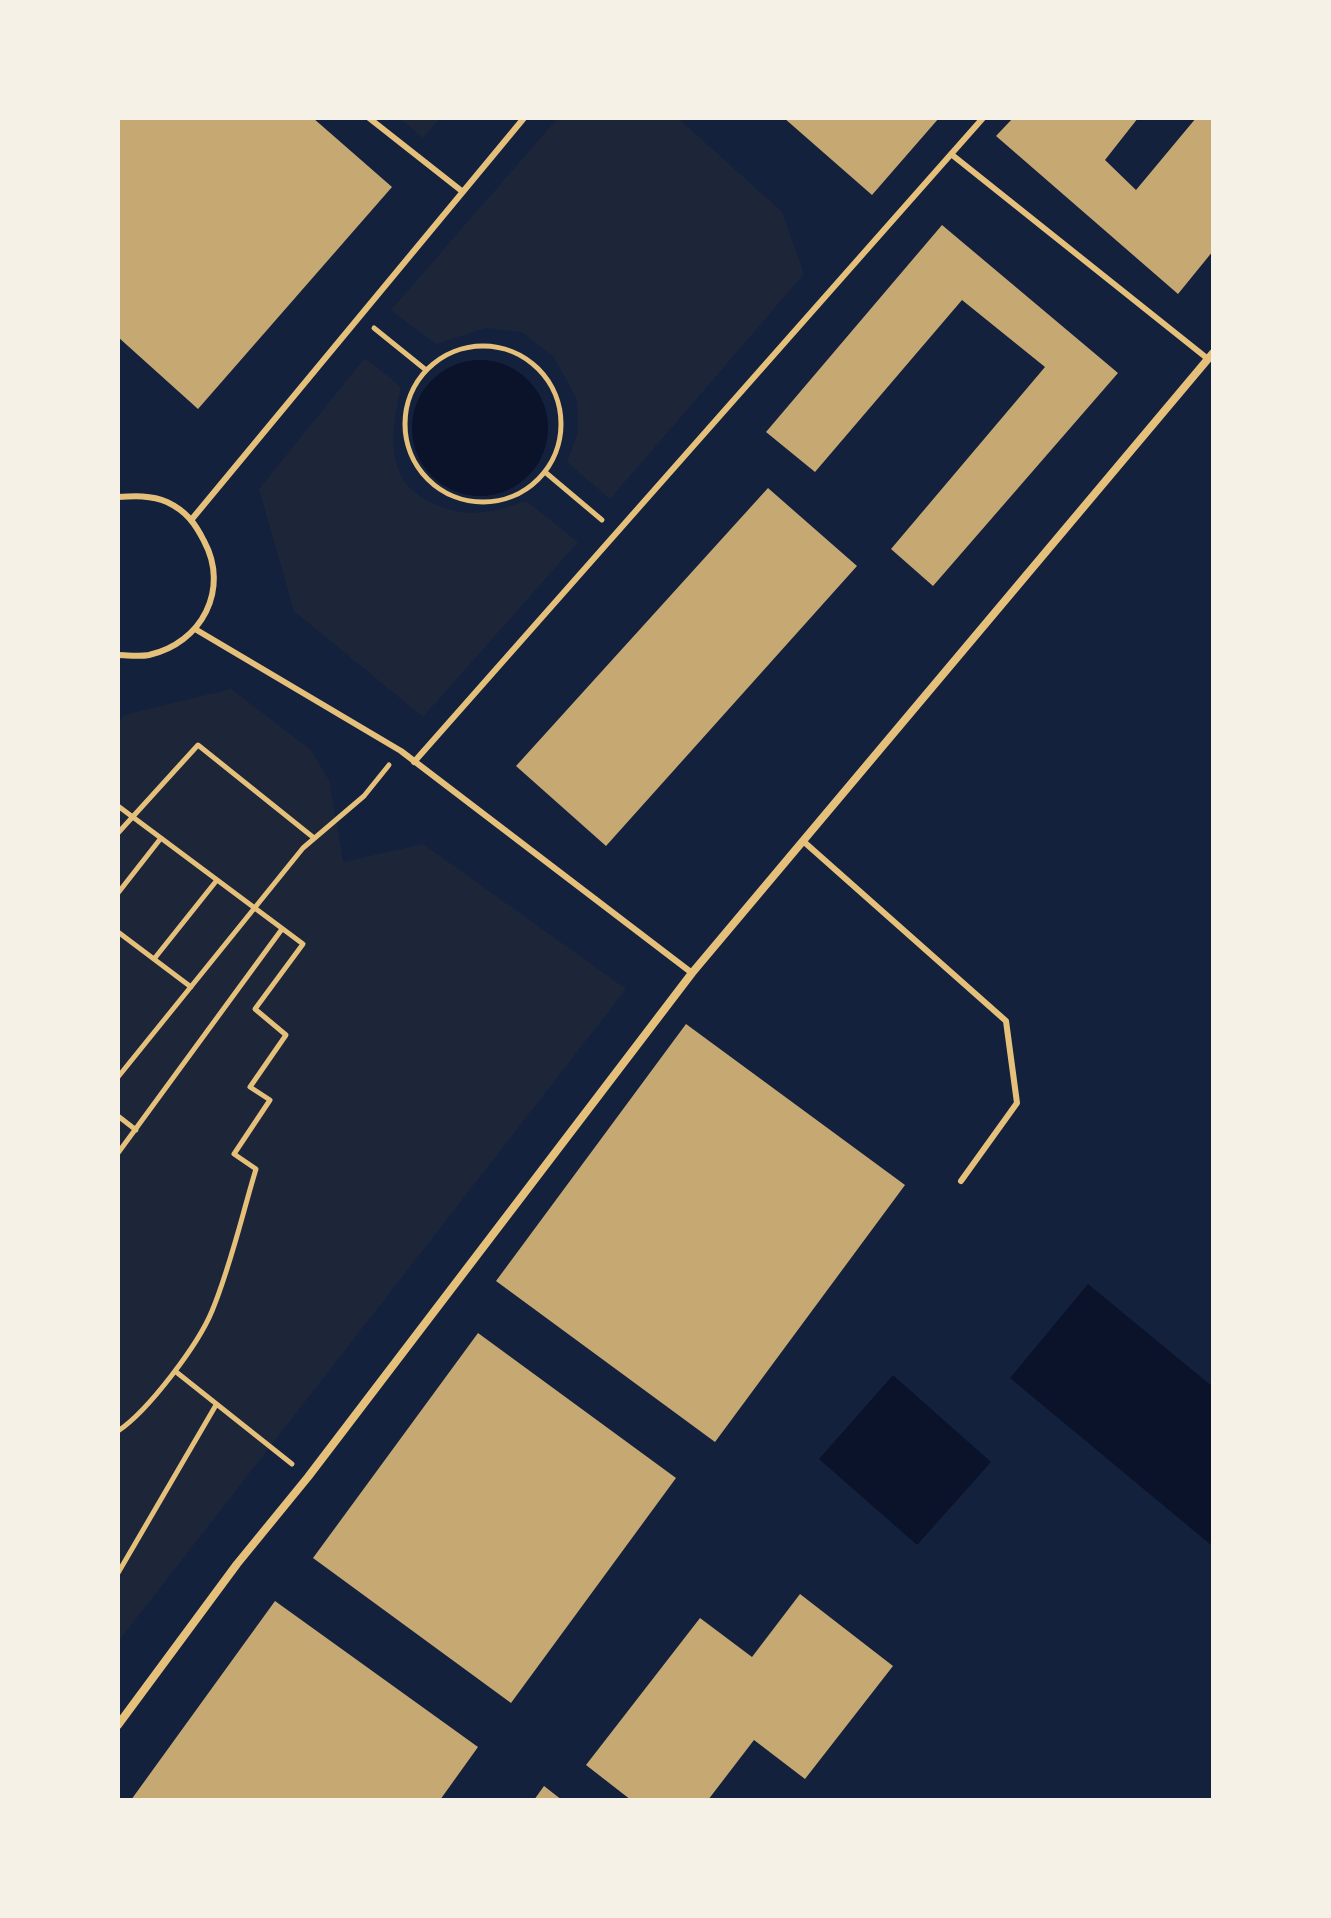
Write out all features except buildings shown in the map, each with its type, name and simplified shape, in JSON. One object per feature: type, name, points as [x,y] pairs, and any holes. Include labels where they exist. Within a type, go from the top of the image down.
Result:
[{"type":"street","points":[[118,1725],[237,1564],[308,1477],[692,973],[1210,356]]},
{"type":"lane","points":[[369,118],[463,192]]},
{"type":"lane","points":[[192,519],[524,118]]},
{"type":"lane","points":[[414,762],[983,118]]},
{"type":"lane","points":[[951,154],[1210,356]]},
{"type":"lane","points":[[118,497],[142,496],[166,502],[192,519],[213,558],[215,583],[209,608],[195,629],[173,646],[147,656],[118,655]]},
{"type":"lane","points":[[195,629],[401,751],[692,973]]},
{"type":"lane","points":[[803,841],[1006,1021],[1017,1103],[961,1181]]},
{"type":"path","points":[[360,316],[426,370]]},
{"type":"path","points":[[491,345],[515,351],[535,364],[550,382],[560,404],[562,428],[557,452],[545,472],[526,490],[503,500],[477,502],[453,497],[432,484],[416,464],[407,441],[405,415],[412,391],[426,370],[445,355],[467,346],[491,345]]},
{"type":"path","points":[[545,472],[617,533]]},
{"type":"path","points":[[118,833],[198,745],[314,838]]},
{"type":"path","points":[[118,1077],[314,838],[364,796],[401,751]]},
{"type":"path","points":[[118,806],[303,944],[255,1009],[286,1035],[250,1087],[270,1100],[234,1154],[256,1169],[212,1312],[175,1371],[135,1420],[118,1431]]},
{"type":"path","points":[[118,893],[161,838]]},
{"type":"path","points":[[154,959],[217,880]]},
{"type":"path","points":[[118,1153],[282,929]]},
{"type":"path","points":[[118,932],[191,987]]},
{"type":"path","points":[[118,1116],[136,1130]]},
{"type":"path","points":[[175,1371],[308,1477]]},
{"type":"path","points":[[118,1573],[216,1405]]},
{"type":"shaded area","points":[[399,118],[440,118],[423,138]]},
{"type":"shaded area","points":[[558,118],[678,118],[782,212],[804,274],[610,499],[567,462],[578,432],[577,399],[554,357],[522,332],[486,328],[436,344],[391,310]]},
{"type":"shaded area","points":[[365,358],[401,387],[393,436],[394,452],[404,480],[415,492],[443,507],[470,513],[526,501],[578,542],[423,717],[294,611],[259,489]]},
{"type":"shaded area","points":[[480,360],[506,365],[528,380],[543,402],[548,428],[543,454],[528,476],[506,491],[480,496],[454,491],[432,476],[417,454],[412,428],[417,402],[432,380],[454,365]]},
{"type":"shaded area","points":[[231,689],[310,749],[329,780],[343,862],[423,844],[626,989],[118,1642],[118,723],[124,715]]},
{"type":"shaded area","points":[[1088,1284],[1213,1387],[1211,1545],[1010,1378]]},
{"type":"shaded area","points":[[893,1375],[991,1462],[917,1545],[819,1459]]}]
